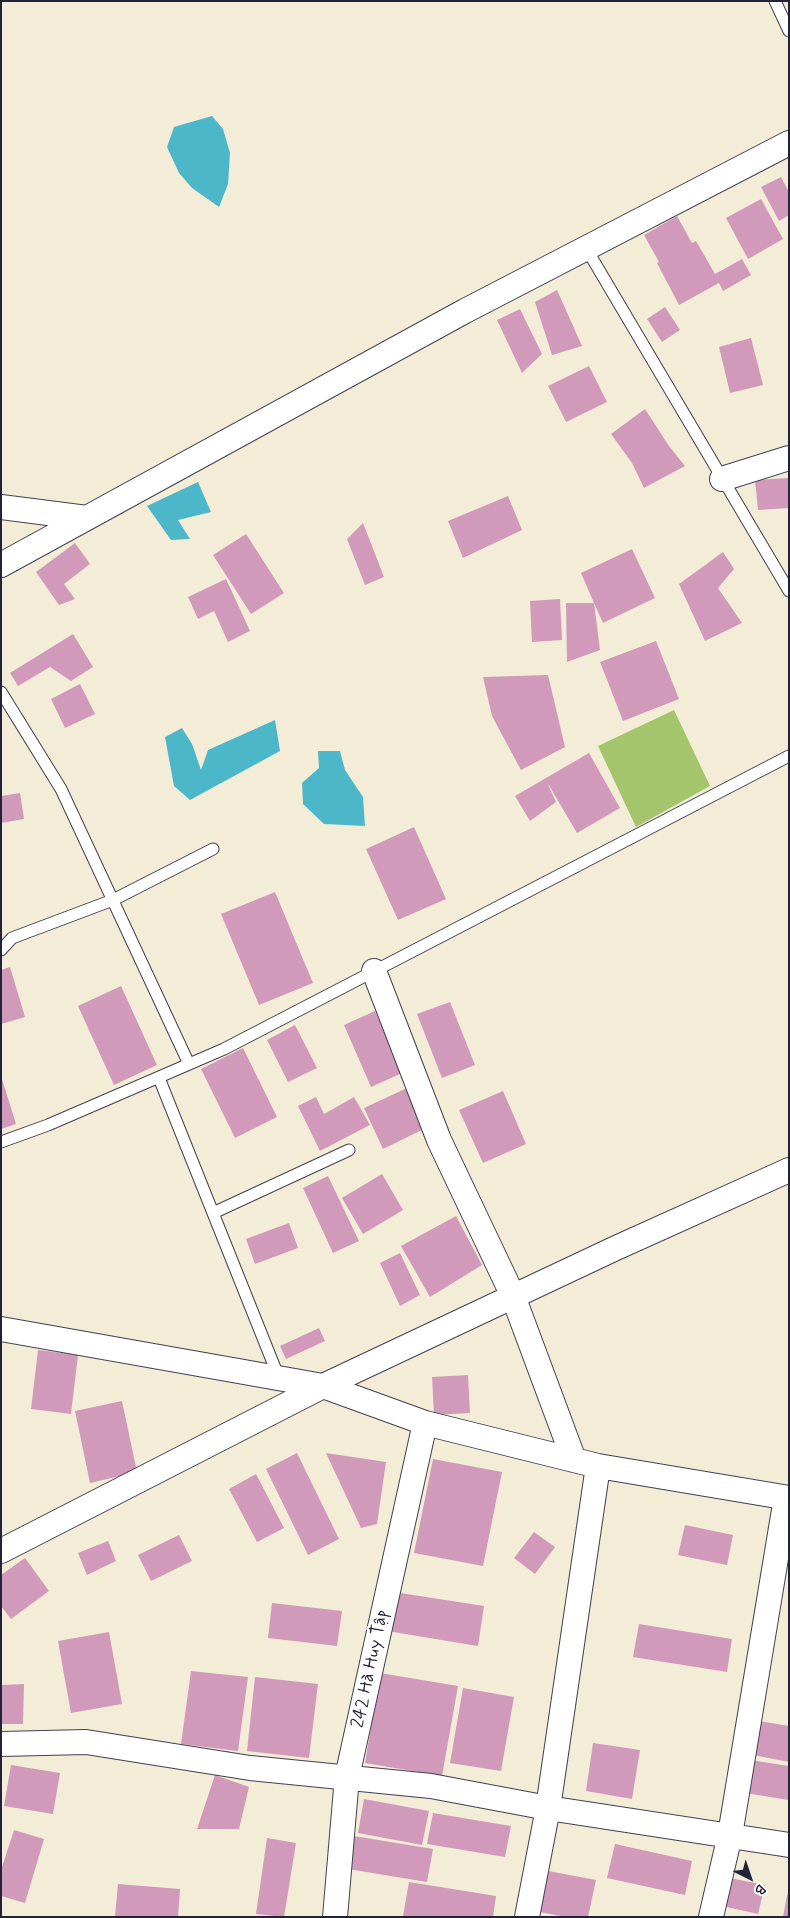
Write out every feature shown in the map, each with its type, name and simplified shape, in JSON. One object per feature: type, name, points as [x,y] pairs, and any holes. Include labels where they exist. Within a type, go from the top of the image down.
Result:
[{"type":"street","points":[[1,566],[465,311],[789,143]]},
{"type":"street","points":[[722,479],[789,458]]},
{"type":"street","points":[[1,507],[87,518]]},
{"type":"street","points":[[374,971],[439,1140],[513,1296],[574,1460]]},
{"type":"street","points":[[1,1551],[323,1386],[616,1248],[789,1170]]},
{"type":"street","points":[[1,1330],[323,1386],[425,1424],[598,1466],[787,1498],[730,1835],[711,1917]]},
{"type":"street","name":"242 Hà Huy Tập","points":[[335,1917],[347,1777],[425,1424]]},
{"type":"street","points":[[527,1917],[548,1808],[598,1466]]},
{"type":"street","points":[[1,1744],[86,1742],[250,1768],[431,1786],[548,1808],[789,1845]]},
{"type":"lane","points":[[774,1],[789,31]]},
{"type":"lane","points":[[586,248],[789,591]]},
{"type":"lane","points":[[1,692],[61,789],[189,1064]]},
{"type":"lane","points":[[1,1142],[48,1125],[224,1049],[789,756]]},
{"type":"lane","points":[[1,950],[9,941],[22,934],[113,900],[213,849]]},
{"type":"lane","points":[[158,1078],[280,1379]]},
{"type":"lane","points":[[213,1212],[349,1150]]},
{"type":"green space","points":[[674,710],[710,786],[636,827],[598,746]]},
{"type":"water","points":[[212,116],[223,129],[230,153],[228,184],[219,207],[192,188],[179,173],[167,147],[174,127]]},
{"type":"water","points":[[198,482],[211,512],[178,520],[190,539],[171,540],[147,506]]},
{"type":"water","points":[[275,720],[280,751],[190,800],[174,786],[165,737],[182,728],[192,744],[201,770],[208,750]]},
{"type":"water","points":[[318,751],[340,751],[345,770],[363,797],[365,826],[324,824],[303,804],[302,783],[319,768]]},
{"type":"building","points":[[781,177],[789,192],[789,215],[779,221],[761,187]]},
{"type":"building","points":[[761,199],[783,239],[748,259],[726,218]]},
{"type":"building","points":[[677,216],[692,243],[696,241],[715,274],[742,259],[751,275],[723,291],[719,283],[679,305],[644,235]]},
{"type":"building","points":[[557,290],[582,346],[552,355],[535,302]]},
{"type":"building","points":[[665,307],[680,330],[662,342],[647,319]]},
{"type":"building","points":[[520,309],[542,354],[522,373],[497,320]]},
{"type":"building","points":[[751,338],[763,385],[730,393],[719,347]]},
{"type":"building","points":[[589,366],[607,402],[566,422],[548,386]]},
{"type":"building","points":[[645,409],[669,446],[685,466],[644,488],[632,463],[611,434]]},
{"type":"building","points":[[789,478],[789,508],[758,510],[755,480]]},
{"type":"building","points":[[508,496],[522,530],[463,558],[448,521]]},
{"type":"building","points":[[363,523],[384,577],[365,585],[347,539]]},
{"type":"building","points":[[246,534],[284,593],[251,614],[213,555]]},
{"type":"building","points":[[75,543],[90,564],[64,584],[75,599],[59,605],[36,572]]},
{"type":"building","points":[[632,549],[655,598],[603,623],[581,573]]},
{"type":"building","points":[[723,552],[734,569],[718,588],[742,623],[705,641],[679,584]]},
{"type":"building","points":[[226,579],[250,631],[228,642],[214,611],[198,619],[188,597]]},
{"type":"building","points":[[560,599],[562,640],[532,642],[530,601]]},
{"type":"building","points":[[566,603],[594,603],[600,650],[567,662]]},
{"type":"building","points":[[73,634],[93,667],[71,681],[50,667],[18,686],[10,673]]},
{"type":"building","points":[[656,641],[679,699],[623,721],[600,662]]},
{"type":"building","points":[[548,675],[565,747],[521,770],[492,716],[483,677]]},
{"type":"building","points":[[80,684],[95,714],[65,728],[51,699]]},
{"type":"building","points":[[589,753],[620,808],[577,833],[547,782],[556,802],[530,821],[515,796]]},
{"type":"building","points":[[20,793],[24,819],[1,823],[1,796]]},
{"type":"building","points":[[414,827],[446,899],[398,920],[366,849]]},
{"type":"building","points":[[275,892],[313,983],[259,1005],[221,914]]},
{"type":"building","points":[[10,967],[25,1017],[1,1024],[1,970]]},
{"type":"building","points":[[121,986],[157,1065],[114,1085],[78,1006]]},
{"type":"building","points":[[450,1002],[475,1065],[442,1078],[417,1014]]},
{"type":"building","points":[[375,1011],[402,1073],[371,1087],[344,1025]]},
{"type":"building","points":[[295,1025],[317,1068],[288,1082],[267,1040]]},
{"type":"building","points":[[243,1048],[277,1117],[235,1138],[201,1069]]},
{"type":"building","points":[[1,1076],[16,1124],[1,1129]]},
{"type":"building","points":[[407,1088],[426,1128],[383,1149],[364,1108]]},
{"type":"building","points":[[503,1091],[526,1144],[483,1163],[459,1110]]},
{"type":"building","points":[[316,1097],[324,1114],[354,1097],[370,1125],[320,1151],[298,1106]]},
{"type":"building","points":[[382,1174],[403,1210],[363,1234],[342,1198]]},
{"type":"building","points":[[328,1176],[359,1241],[333,1253],[303,1188]]},
{"type":"building","points":[[456,1216],[482,1265],[430,1297],[401,1246]]},
{"type":"building","points":[[289,1223],[298,1248],[255,1264],[246,1239]]},
{"type":"building","points":[[400,1253],[420,1295],[400,1306],[380,1263]]},
{"type":"building","points":[[319,1328],[325,1341],[286,1359],[280,1346]]},
{"type":"building","points":[[38,1350],[78,1355],[71,1414],[31,1409]]},
{"type":"building","points":[[468,1375],[470,1413],[434,1415],[432,1377]]},
{"type":"building","points":[[122,1401],[137,1472],[90,1483],[75,1411]]},
{"type":"building","points":[[297,1453],[339,1539],[308,1555],[266,1469]]},
{"type":"building","points":[[326,1453],[386,1462],[377,1524],[361,1528]]},
{"type":"building","points":[[433,1459],[502,1472],[483,1566],[414,1553]]},
{"type":"building","points":[[256,1474],[284,1528],[257,1542],[229,1489]]},
{"type":"building","points":[[685,1525],[733,1535],[727,1565],[678,1555]]},
{"type":"building","points":[[534,1532],[555,1547],[535,1574],[514,1558]]},
{"type":"building","points":[[179,1535],[192,1561],[151,1581],[138,1555]]},
{"type":"building","points":[[108,1541],[116,1561],[87,1575],[78,1553]]},
{"type":"building","points":[[25,1558],[49,1591],[11,1619],[1,1606],[1,1575]]},
{"type":"building","points":[[394,1592],[484,1606],[478,1646],[387,1631]]},
{"type":"building","points":[[272,1603],[342,1611],[337,1646],[268,1638]]},
{"type":"building","points":[[639,1624],[732,1639],[727,1672],[633,1657]]},
{"type":"building","points":[[109,1632],[122,1704],[71,1713],[58,1641]]},
{"type":"building","points":[[191,1671],[248,1677],[238,1751],[181,1744]]},
{"type":"building","points":[[380,1673],[458,1686],[442,1776],[365,1763]]},
{"type":"building","points":[[255,1677],[318,1684],[309,1758],[247,1751]]},
{"type":"building","points":[[24,1684],[23,1724],[1,1724],[1,1685]]},
{"type":"building","points":[[463,1688],[514,1697],[501,1771],[450,1763]]},
{"type":"building","points":[[759,1721],[789,1726],[789,1762],[753,1755]]},
{"type":"building","points":[[593,1743],[640,1750],[632,1799],[586,1791]]},
{"type":"building","points":[[750,1760],[789,1766],[789,1800],[745,1793]]},
{"type":"building","points":[[11,1765],[60,1773],[53,1814],[4,1806]]},
{"type":"building","points":[[215,1775],[249,1787],[239,1829],[197,1829]]},
{"type":"building","points":[[364,1799],[429,1811],[422,1845],[358,1833]]},
{"type":"building","points":[[433,1813],[511,1826],[505,1857],[427,1844]]},
{"type":"building","points":[[14,1830],[44,1839],[25,1903],[1,1896],[1,1870]]},
{"type":"building","points":[[354,1836],[433,1849],[427,1882],[348,1869]]},
{"type":"building","points":[[267,1838],[296,1843],[284,1917],[256,1914]]},
{"type":"building","points":[[615,1844],[692,1861],[685,1895],[607,1878]]},
{"type":"building","points":[[543,1870],[596,1880],[588,1917],[565,1917],[535,1911]]},
{"type":"building","points":[[725,1877],[765,1885],[758,1914],[718,1905]]},
{"type":"building","points":[[409,1882],[496,1896],[493,1917],[403,1916]]},
{"type":"building","points":[[118,1884],[180,1889],[178,1917],[115,1917]]},
{"type":"building","points":[[787,1895],[789,1895],[789,1917],[783,1917]]}]
